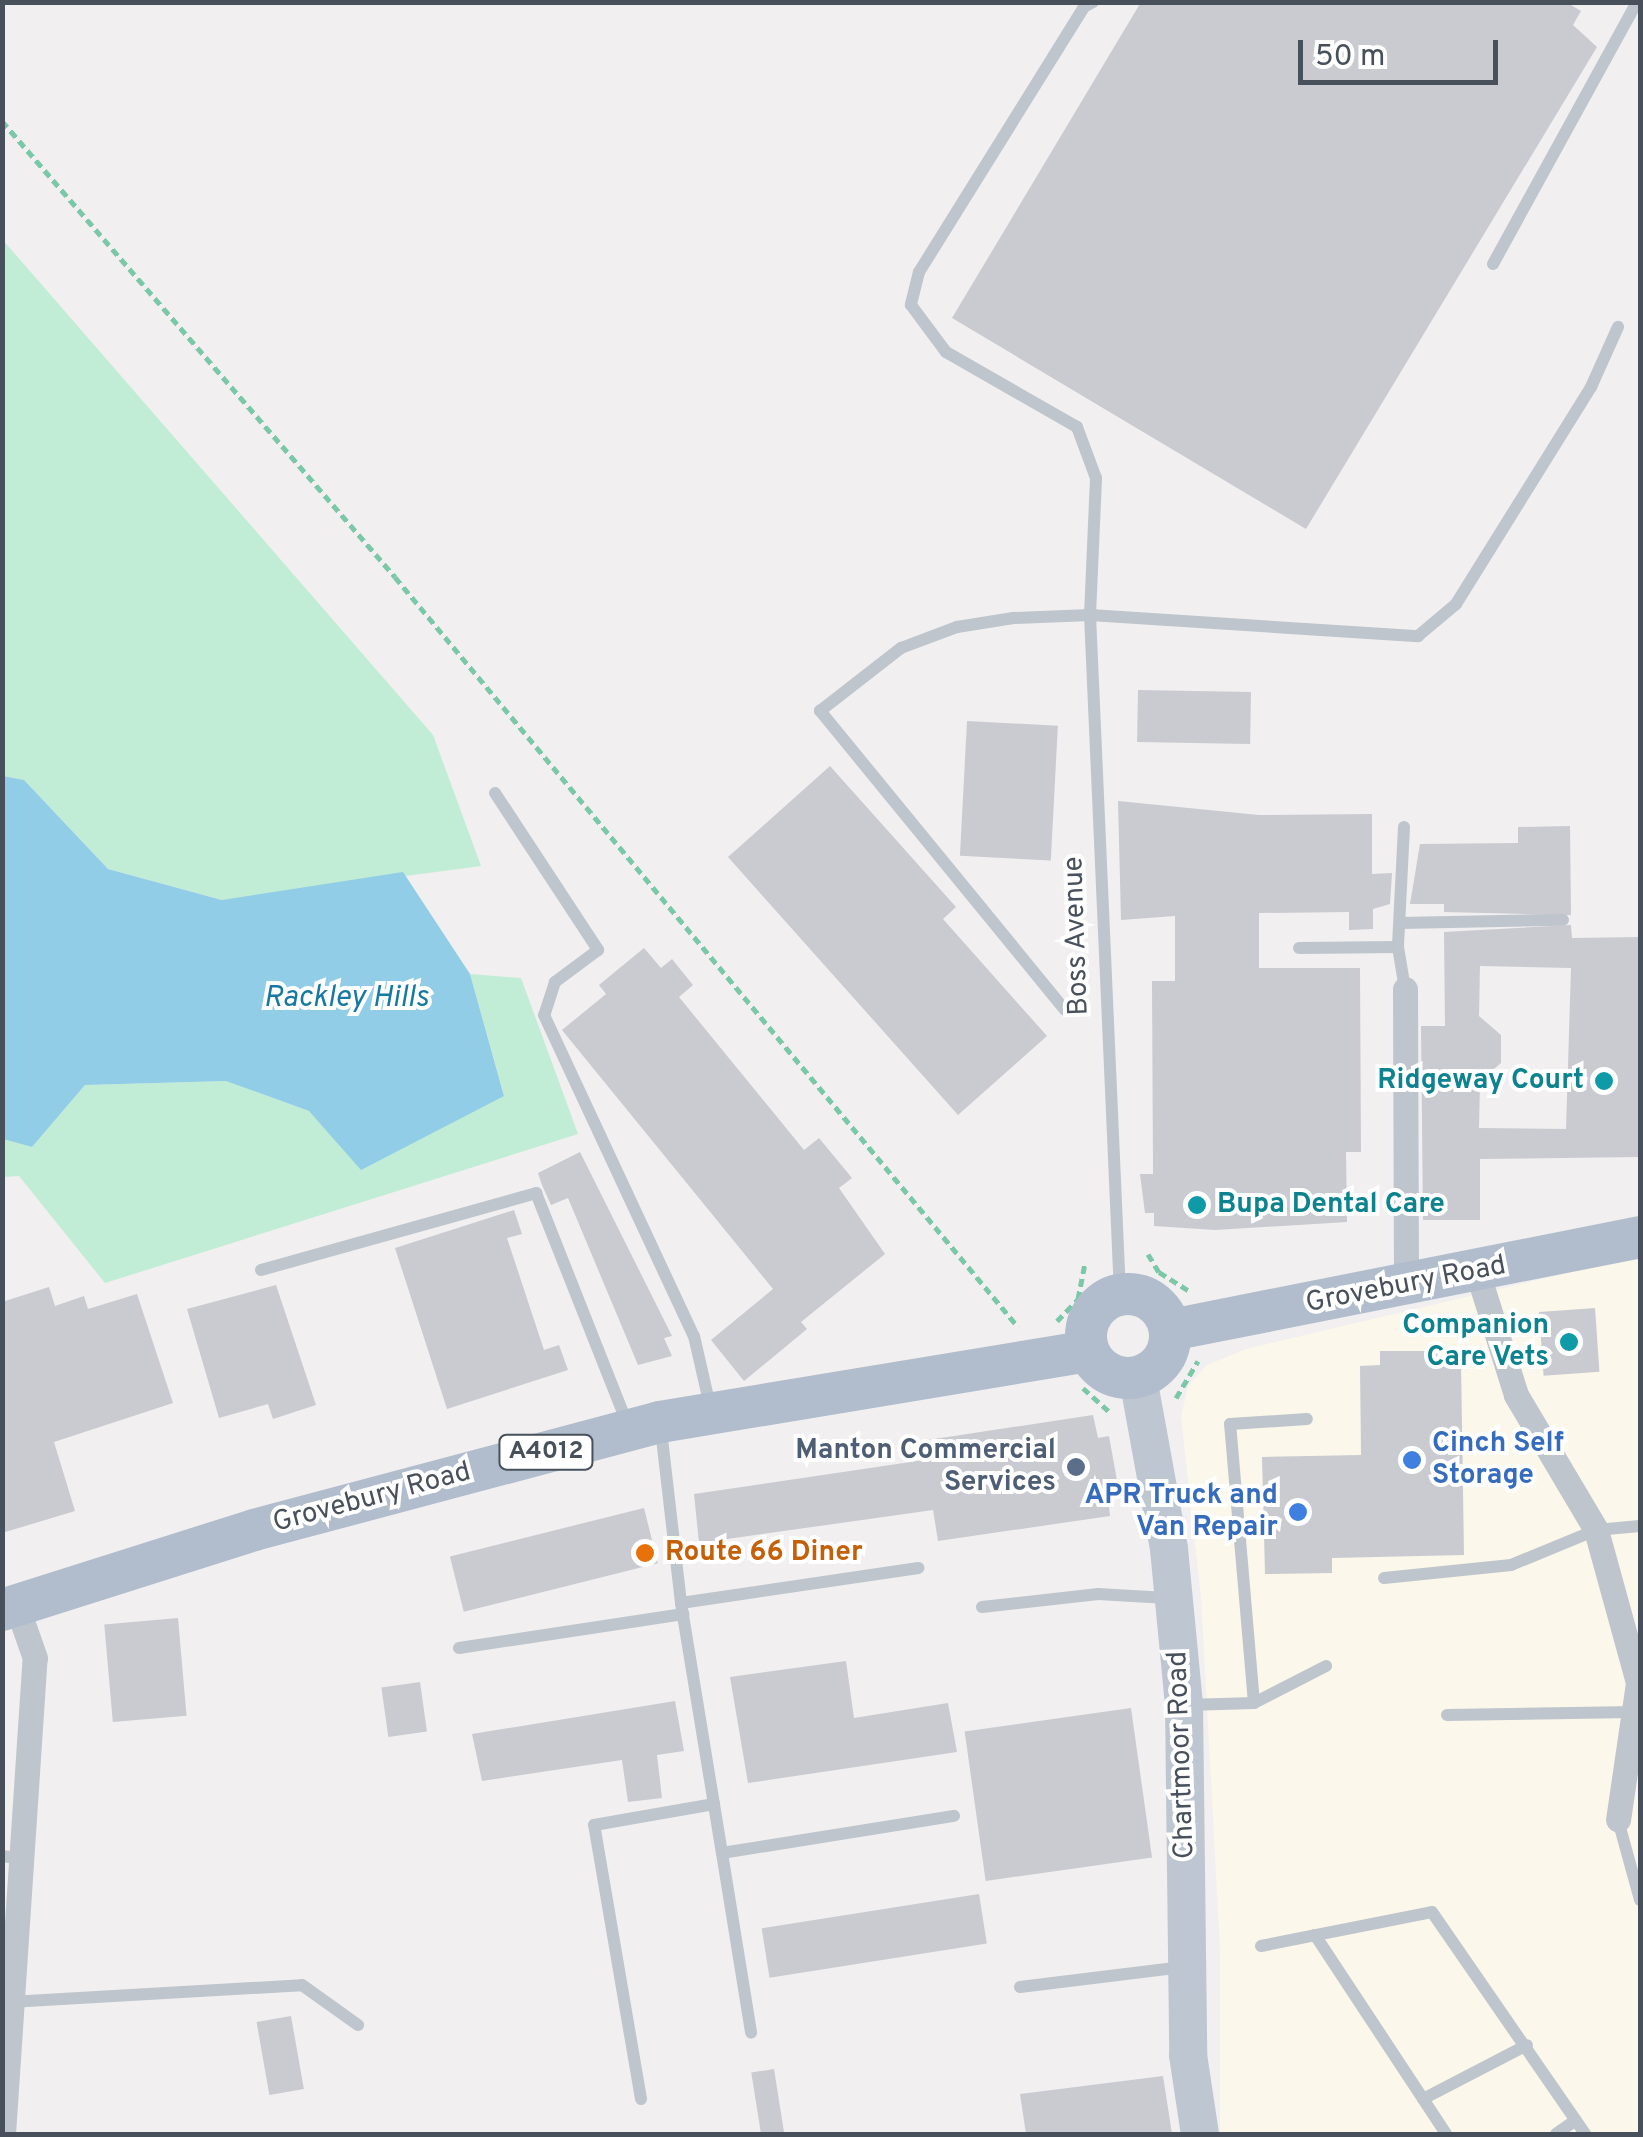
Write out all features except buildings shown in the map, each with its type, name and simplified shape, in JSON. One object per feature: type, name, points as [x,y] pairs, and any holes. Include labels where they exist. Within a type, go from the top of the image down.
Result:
[{"type":"main road","name":"Grovebury Road","points":[[1170,1330],[1640,1237]]},
{"type":"main road","points":[[1120,1294],[1148,1299],[1170,1330],[1161,1364],[1138,1378],[1082,1367],[1091,1314],[1120,1294]]},
{"type":"main road","name":"Grovebury Road","points":[[9,1607],[254,1530],[645,1426],[1082,1367]]},
{"type":"street","points":[[1405,989],[1406,1286]]},
{"type":"street","points":[[1478,1271],[1516,1394],[1596,1530],[1638,1683],[1618,1820]]},
{"type":"street","name":"Chartmoor Road","points":[[1138,1378],[1175,1598],[1184,1705],[1188,2055],[1200,2134]]},
{"type":"street","name":"Grovebury Road","points":[[3,2134],[13,1858],[35,1658],[9,1607]]},
{"type":"lane","name":"Boss Avenue","points":[[1093,2],[1084,7],[919,272],[910,305],[946,352],[1077,428],[1096,478],[1090,615],[1120,1294]]},
{"type":"lane","points":[[1493,264],[1637,2]]},
{"type":"lane","points":[[1065,1010],[820,711],[878,664],[929,635],[1012,618],[1090,615],[1418,636],[1435,627],[1592,387],[1618,327]]},
{"type":"lane","points":[[495,793],[598,950],[554,982],[544,1014],[694,1336],[712,1414]]},
{"type":"lane","points":[[1404,826],[1398,948],[1405,989]]},
{"type":"lane","points":[[1400,923],[1563,920]]},
{"type":"lane","points":[[1299,948],[1398,948]]},
{"type":"lane","points":[[261,1270],[536,1193],[645,1426],[682,1608],[751,2033]]},
{"type":"lane","points":[[1254,1703],[1230,1424],[1307,1420]]},
{"type":"lane","points":[[1384,1578],[1511,1565],[1596,1530],[1640,1526]]},
{"type":"lane","points":[[460,1648],[918,1568]]},
{"type":"lane","points":[[982,1607],[1098,1594],[1175,1598]]},
{"type":"lane","points":[[1184,1705],[1254,1703],[1326,1666]]},
{"type":"lane","points":[[1447,1714],[1634,1712]]},
{"type":"lane","points":[[640,2099],[594,1825],[714,1804]]},
{"type":"lane","points":[[722,1853],[954,1816]]},
{"type":"lane","points":[[1618,1820],[1640,1900]]},
{"type":"lane","points":[[1260,1946],[1432,1912],[1585,2134]]},
{"type":"lane","points":[[1316,1936],[1446,2134]]},
{"type":"lane","points":[[1020,1987],[1185,1966]]},
{"type":"lane","points":[[10,2002],[302,1985],[358,2025]]},
{"type":"lane","points":[[1423,2099],[1527,2045]]},
{"type":"lane","points":[[1556,2134],[1576,2120]]},
{"type":"path","points":[[2,121],[395,577],[1022,1333],[1008,1338]]},
{"type":"path","points":[[1050,1325],[1078,1299],[1086,1262]]},
{"type":"path","points":[[1082,1367],[1114,1418]]},
{"type":"shaded area","points":[[1639,1256],[1640,2134],[1220,2134],[1220,1948],[1201,1597],[1181,1417],[1188,1386],[1207,1365],[1246,1349]]},
{"type":"green space","points":[[2,239],[433,735],[481,866],[223,900],[108,869],[24,780],[3,776]]},
{"type":"green space","points":[[470,974],[521,978],[578,1134],[105,1283],[19,1176],[3,1177],[3,1139],[32,1147],[85,1085],[227,1081],[309,1111],[504,1095]]},
{"type":"water","name":"Rackley Hills","points":[[3,776],[24,780],[108,869],[222,900],[403,872],[470,974],[504,1096],[361,1170],[309,1111],[226,1081],[85,1085],[32,1147],[3,1139]]},
{"type":"place","name":"Ridgeway Court","points":[[1604,1081]]},
{"type":"place","name":"Bupa Dental Care","points":[[1197,1205]]},
{"type":"place","name":"Companion Care Vets","points":[[1569,1342]]},
{"type":"place","name":"Cinch Self Storage","points":[[1412,1460]]},
{"type":"place","name":"Manton Commercial Services","points":[[1076,1467]]},
{"type":"place","name":"APR Truck and Van Repair","points":[[1298,1512]]},
{"type":"place","name":"Route 66 Diner","points":[[645,1553]]}]
